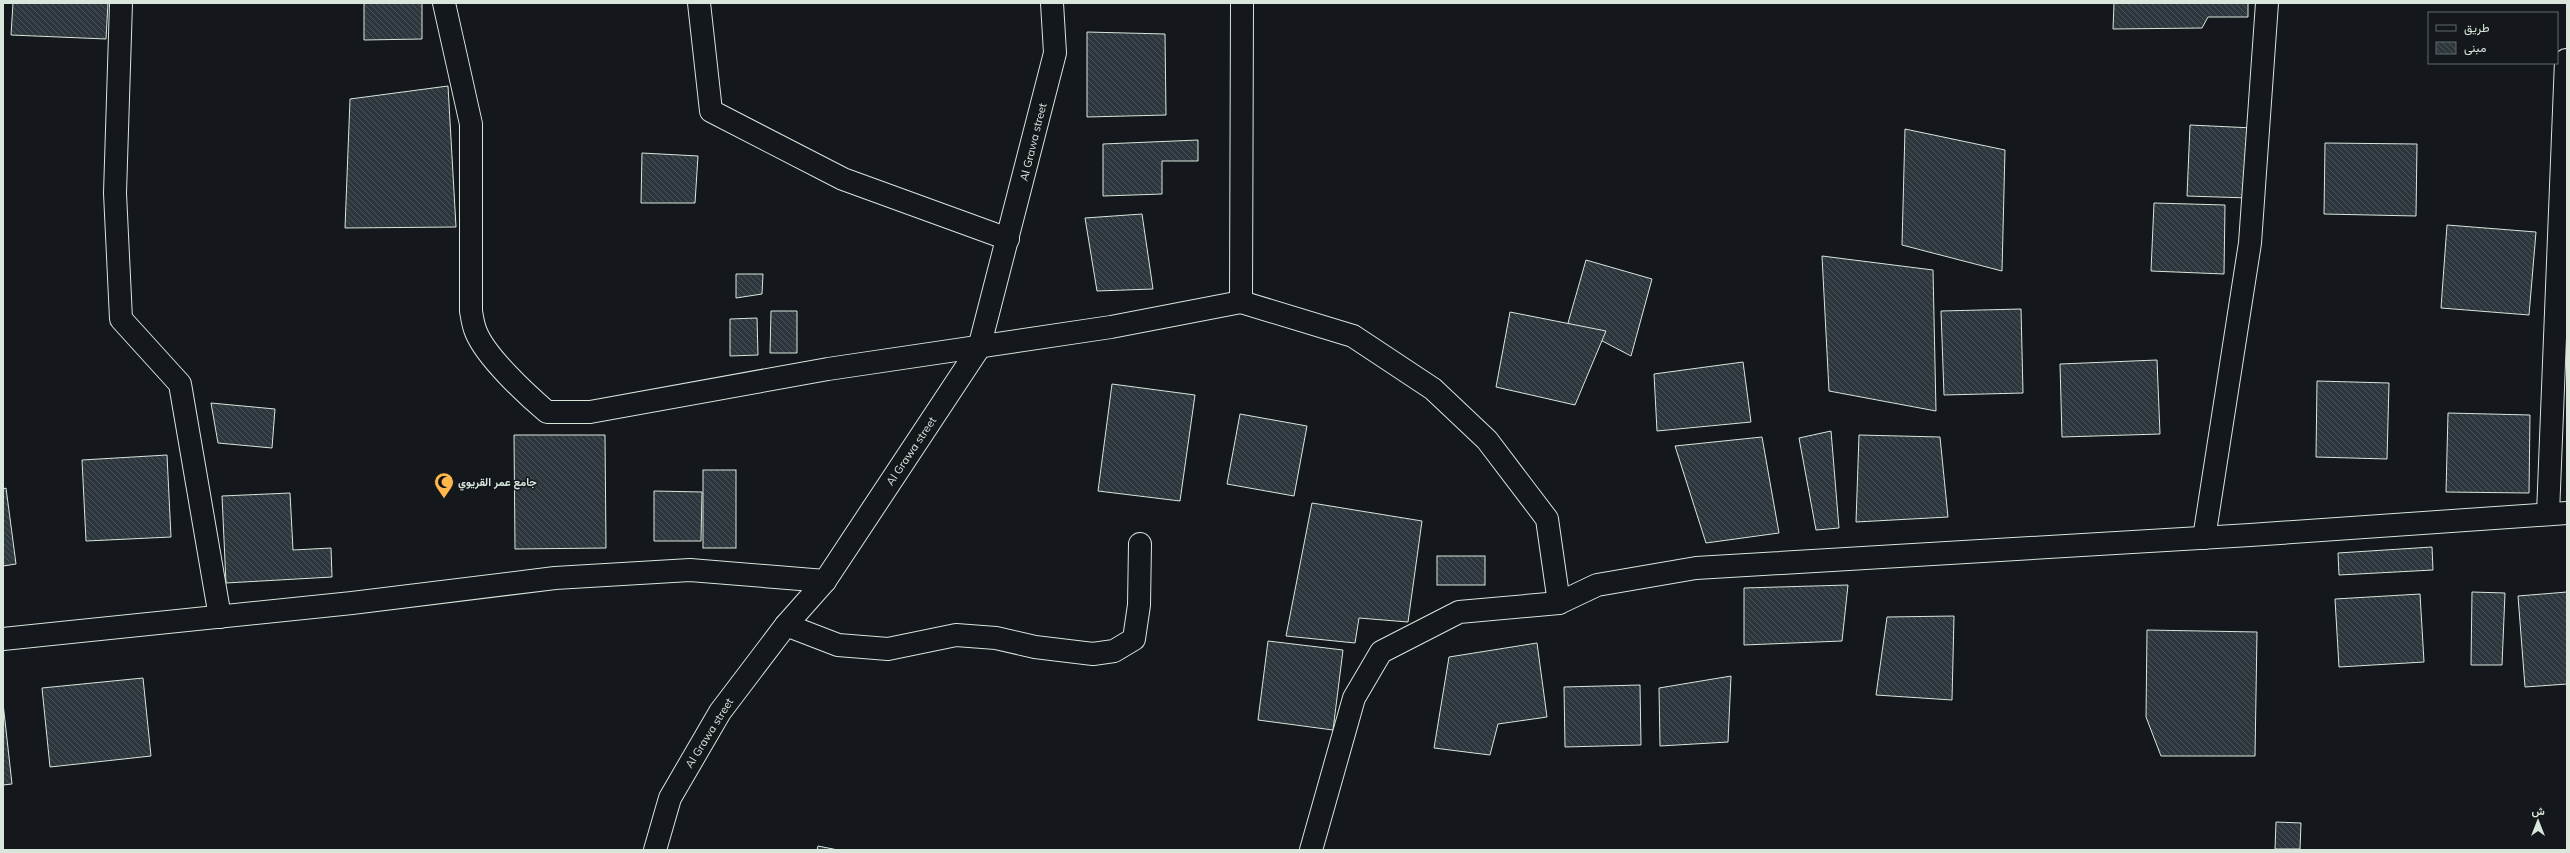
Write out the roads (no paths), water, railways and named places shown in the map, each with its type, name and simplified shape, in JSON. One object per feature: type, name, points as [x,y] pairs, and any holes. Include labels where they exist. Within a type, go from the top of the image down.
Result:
[{"type":"street","points":[[121,3],[115,193],[120,319],[180,384],[220,617]]},
{"type":"street","points":[[444,3],[471,124],[471,311],[476,331],[486,349],[531,399],[546,412],[590,412],[828,369],[980,348],[1111,327],[1241,302],[1353,336],[1433,388],[1488,440],[1547,519],[1559,603]]},
{"type":"street","points":[[699,3],[711,111],[843,179],[1008,239]]},
{"type":"street","name":"Al Grawa street","points":[[655,850],[670,798],[720,712],[786,625],[825,581],[980,348],[1055,53],[1052,3]]},
{"type":"street","points":[[1241,302],[1242,3]]},
{"type":"street","points":[[2204,538],[2250,243],[2267,3]]},
{"type":"street","points":[[1311,850],[1354,698],[1381,652],[1459,612],[1559,603],[1597,585],[1696,568],[2204,538],[2558,513],[2566,60]]},
{"type":"street","points":[[786,625],[838,645],[888,649],[956,635],[996,638],[1035,647],[1093,654],[1114,651],[1134,639],[1139,605],[1140,544]]},
{"type":"street","points":[[3,639],[220,617],[555,578],[682,570],[825,581]]},
{"type":"place","name":"جامع عمر القريوي","points":[[444,499]]}]
